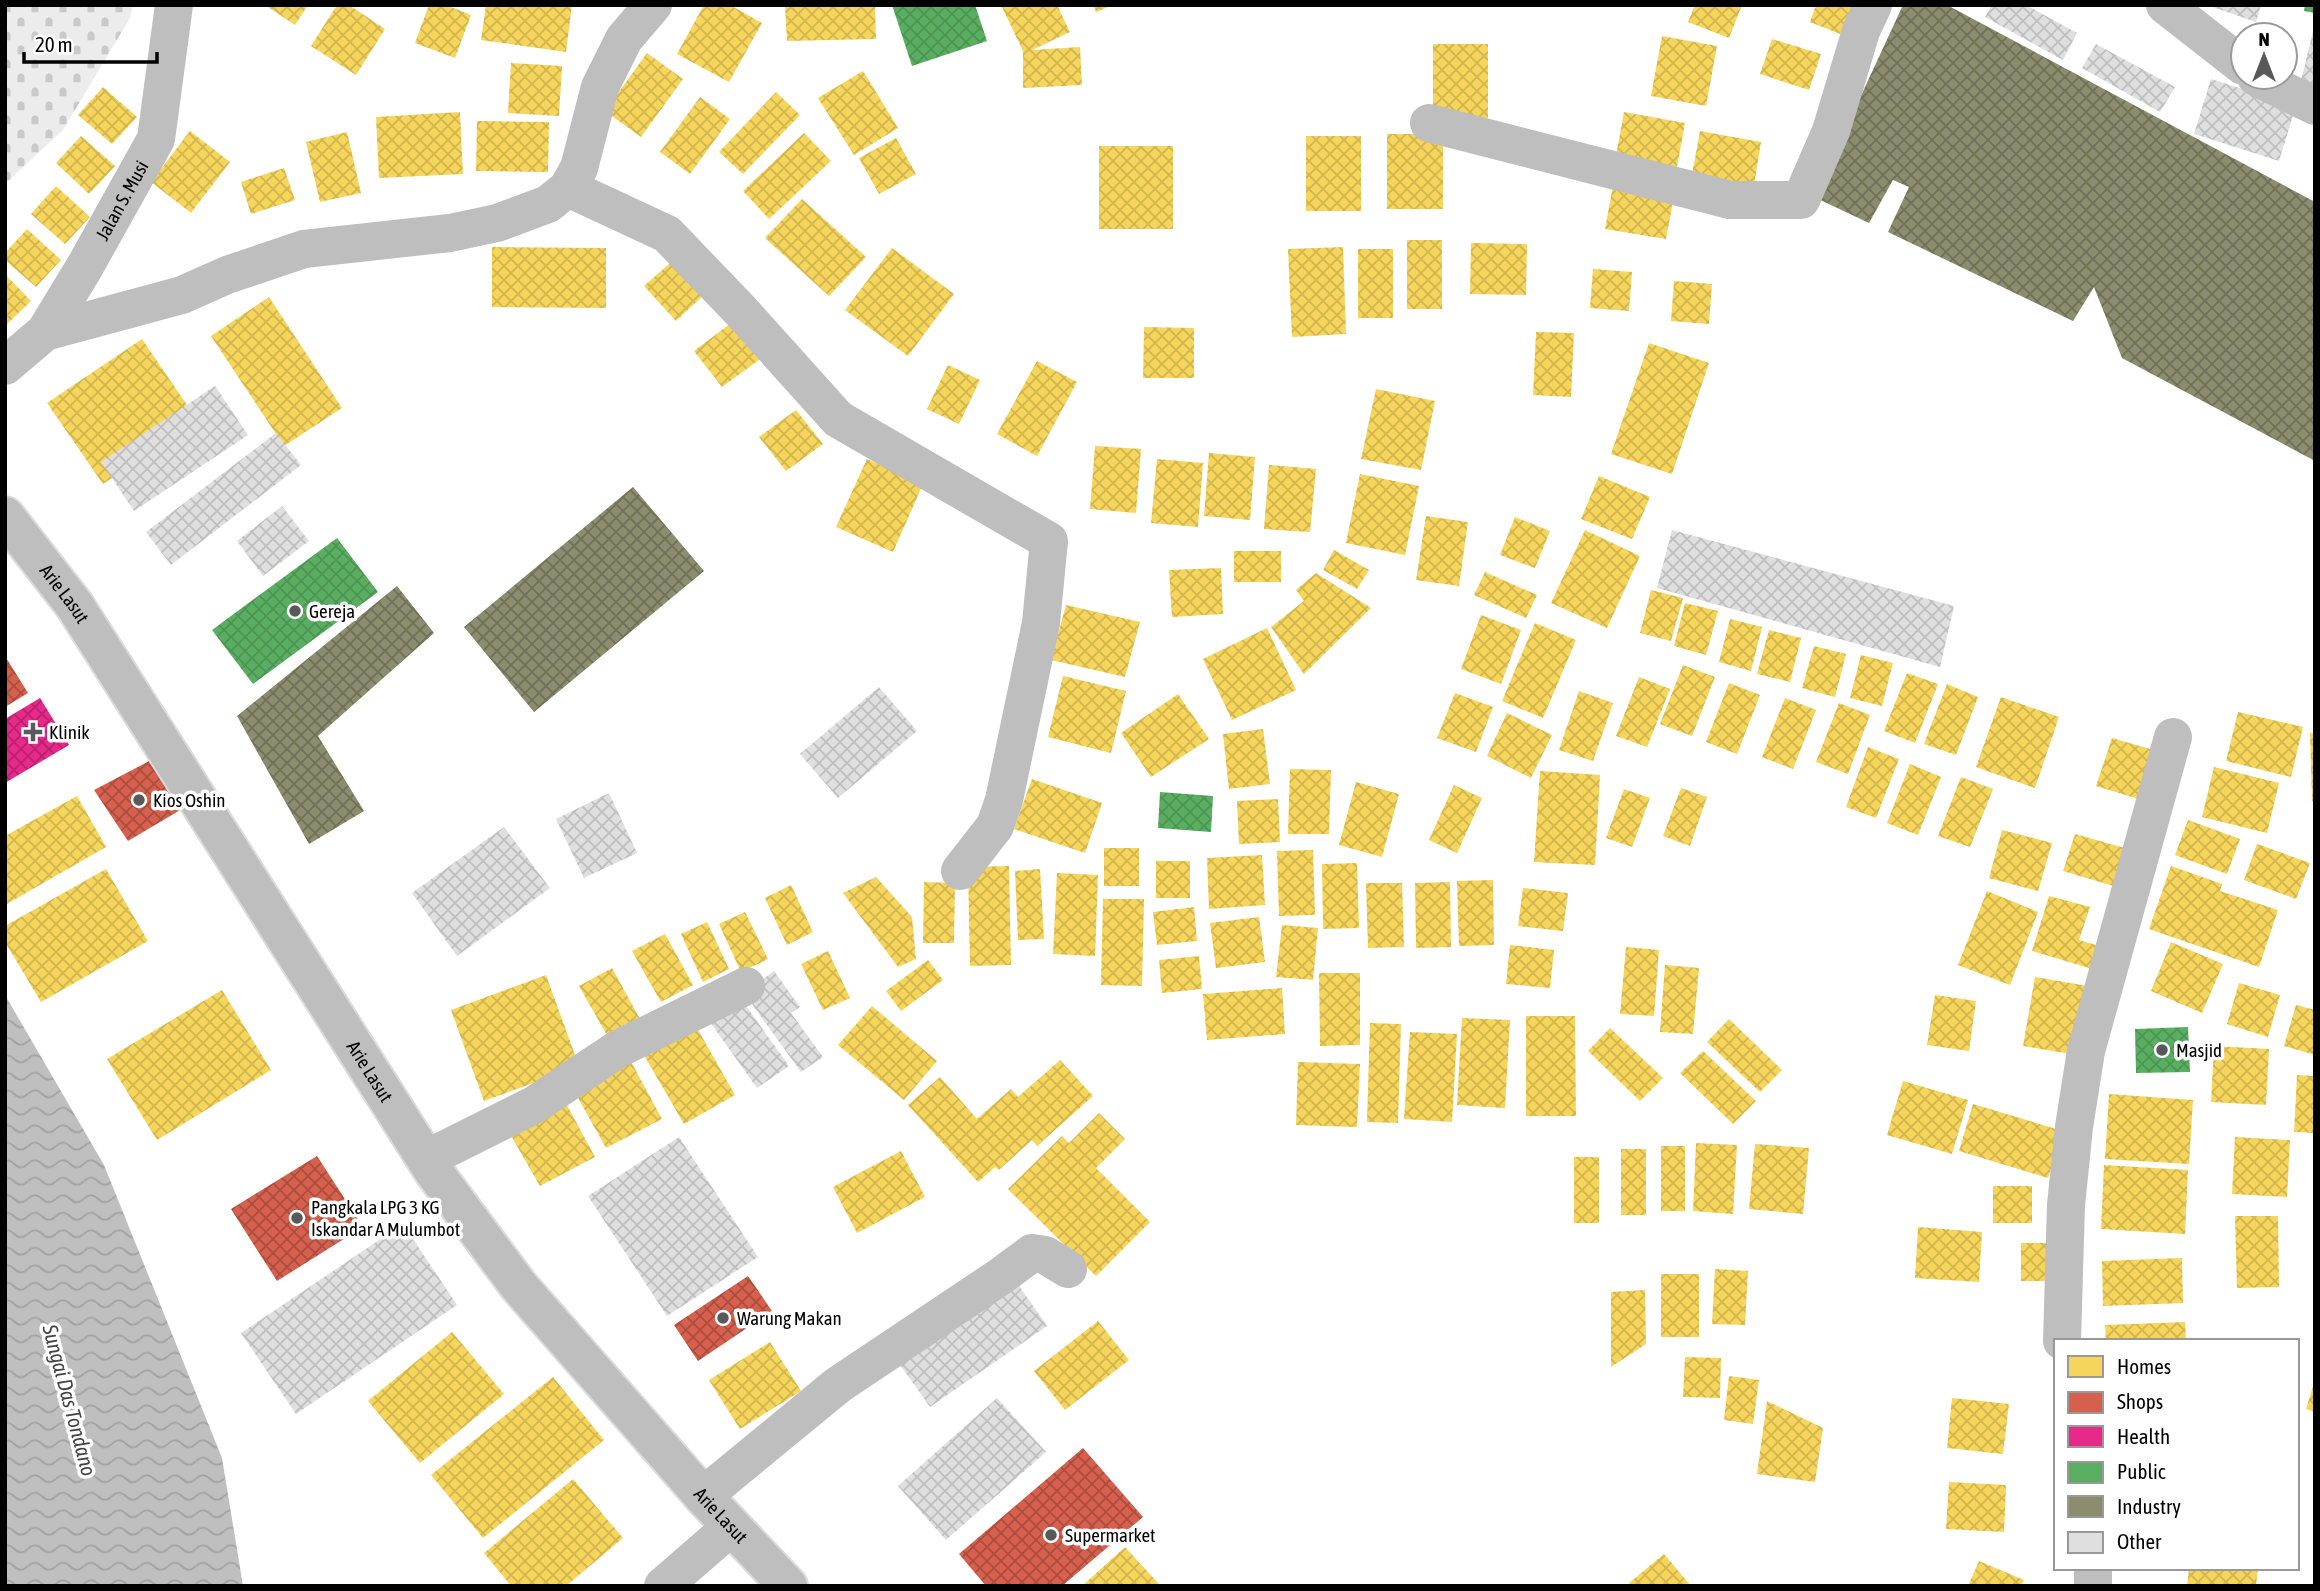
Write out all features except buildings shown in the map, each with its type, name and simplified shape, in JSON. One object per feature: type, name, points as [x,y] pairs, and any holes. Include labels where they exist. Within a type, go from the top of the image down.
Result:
[{"type":"street","name":"Jalan S. Musi","points":[[5,366],[45,332],[156,139],[174,5]]},
{"type":"street","points":[[45,332],[182,295],[227,275],[303,249],[450,233],[497,223],[548,204],[568,188],[579,168],[600,88],[624,39],[653,5]]},
{"type":"street","points":[[1429,123],[1730,200],[1801,200],[1831,131],[1861,31],[1873,5]]},
{"type":"street","points":[[2165,5],[2229,55]]},
{"type":"street","points":[[2284,91],[2315,106]]},
{"type":"street","points":[[568,188],[667,234],[838,418],[1049,541],[1041,623],[1004,800],[996,825],[960,871]]},
{"type":"street","name":"Arie Lasut","points":[[5,516],[75,606],[426,1159],[517,1285],[703,1496],[788,1586]]},
{"type":"street","points":[[2062,1339],[2066,1205],[2074,1127],[2086,1051],[2173,737]]},
{"type":"street","points":[[426,1159],[534,1105],[618,1049],[746,986]]},
{"type":"street","points":[[703,1496],[838,1385],[1032,1253],[1045,1255],[1068,1269]]},
{"type":"street","points":[[663,1586],[732,1527]]},
{"type":"green space","points":[[5,5],[133,5],[130,18],[63,130],[5,184]]},
{"type":"water","name":"Sungai Das Tondano","points":[[5,995],[104,1165],[222,1458],[243,1586],[5,1586]]},
{"type":"place","name":"Gereja","points":[[295,611]]},
{"type":"place","name":"Klinik","points":[[33,732]]},
{"type":"place","name":"Kios Oshin","points":[[139,800]]},
{"type":"place","name":"Masjid","points":[[2162,1050]]},
{"type":"place","name":"Pangkala LPG 3 KG Iskandar A Mulumbot","points":[[297,1218]]},
{"type":"place","name":"Warung Makan","points":[[723,1318]]},
{"type":"place","name":"Supermarket","points":[[1051,1535]]}]
